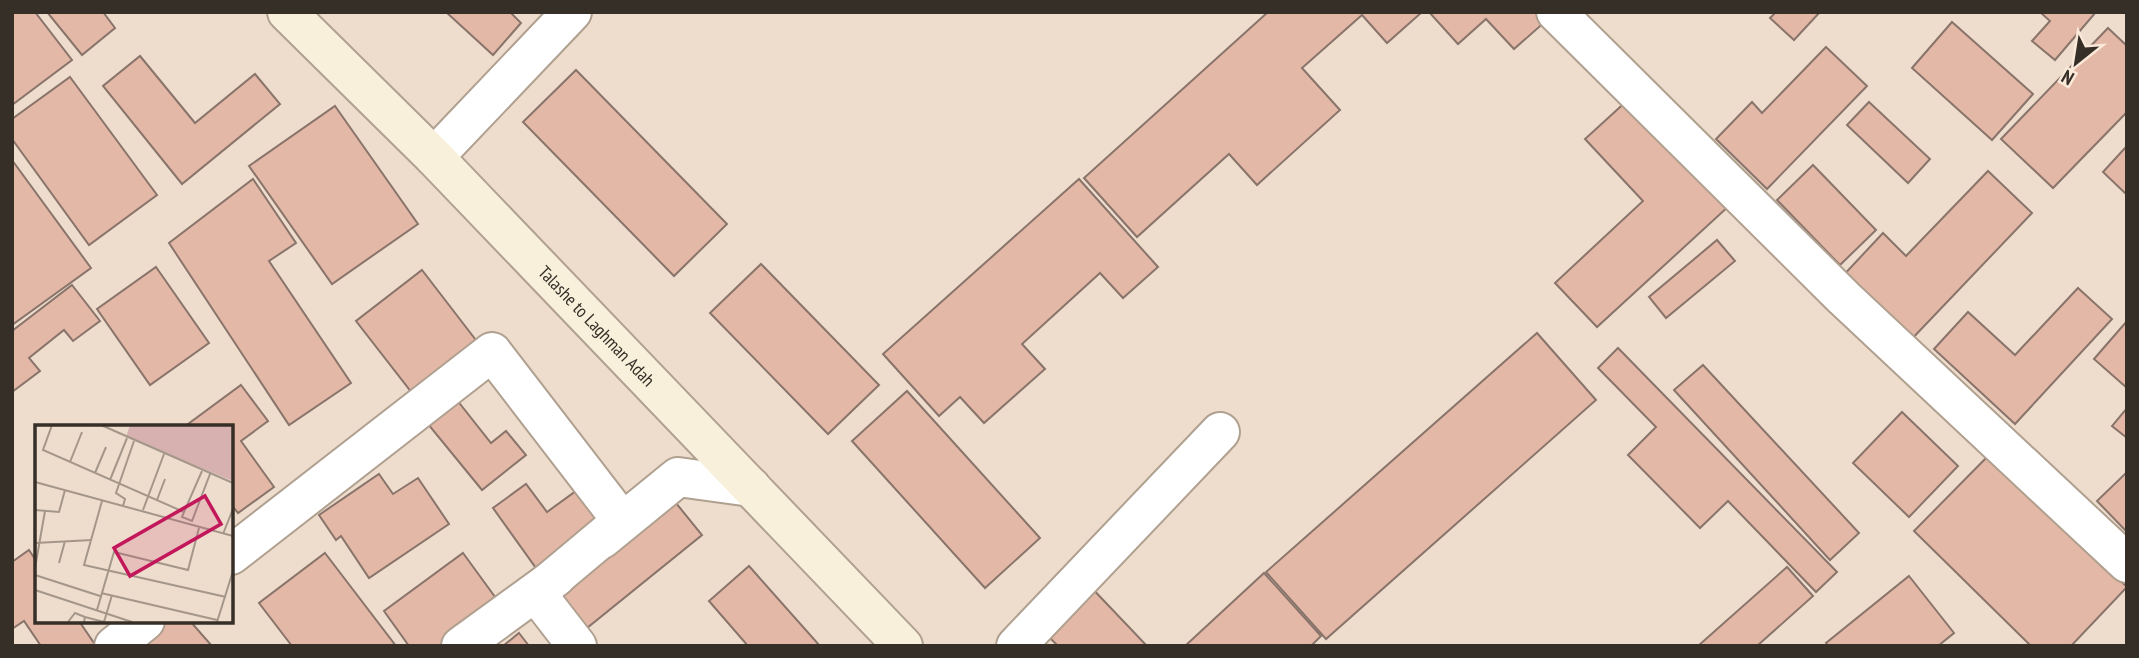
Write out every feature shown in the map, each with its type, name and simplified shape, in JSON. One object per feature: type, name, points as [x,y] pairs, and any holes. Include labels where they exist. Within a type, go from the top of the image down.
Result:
[{"type":"main road","name":"Talashe to Laghman Adah","points":[[287,12],[434,157],[903,646]]},
{"type":"street","points":[[434,157],[572,12]]},
{"type":"street","points":[[1556,12],[1844,298],[2127,563]]},
{"type":"street","points":[[233,553],[492,352],[622,521],[536,593]]},
{"type":"street","points":[[1016,646],[1220,432]]},
{"type":"street","points":[[461,646],[536,593],[678,477],[751,487]]},
{"type":"street","points":[[536,593],[577,646]]},
{"type":"street","points":[[114,646],[143,623]]},
{"type":"building","points":[[12,12],[35,12],[72,60],[12,105]]},
{"type":"building","points":[[47,12],[103,12],[115,28],[82,55]]},
{"type":"building","points":[[446,12],[510,12],[521,23],[493,55]]},
{"type":"building","points":[[1268,12],[1422,12],[1387,43],[1362,15],[1302,68],[1340,110],[1257,185],[1229,154],[1137,237],[1084,178]]},
{"type":"building","points":[[1429,12],[1540,12],[1547,20],[1514,49],[1486,19],[1458,44]]},
{"type":"building","points":[[1776,12],[1820,12],[1794,40],[1770,18]]},
{"type":"building","points":[[2040,12],[2096,12],[2055,60],[2032,41],[2050,21]]},
{"type":"building","points":[[1952,22],[2033,94],[1992,140],[1912,68]]},
{"type":"building","points":[[2108,28],[2127,46],[2127,112],[2053,188],[2001,139]]},
{"type":"building","points":[[1826,47],[1867,86],[1767,189],[1716,139],[1752,102],[1762,113]]},
{"type":"building","points":[[140,56],[195,123],[255,74],[280,104],[182,184],[103,86]]},
{"type":"building","points":[[576,70],[727,224],[674,276],[523,122]]},
{"type":"building","points":[[70,77],[157,195],[89,245],[12,139],[12,119]]},
{"type":"building","points":[[1630,98],[1730,205],[1597,327],[1555,283],[1643,201],[1585,139]]},
{"type":"building","points":[[1869,102],[1930,159],[1908,183],[1847,125]]},
{"type":"building","points":[[335,106],[418,224],[332,284],[249,166]]},
{"type":"building","points":[[2125,148],[2127,149],[2127,195],[2103,172]]},
{"type":"building","points":[[12,160],[91,268],[12,325]]},
{"type":"building","points":[[1813,165],[1876,230],[1840,265],[1777,200]]},
{"type":"building","points":[[1988,171],[2032,213],[1907,344],[1839,280],[1883,233],[1906,256]]},
{"type":"building","points":[[253,179],[296,243],[269,261],[351,383],[289,425],[169,243]]},
{"type":"building","points":[[1079,179],[1158,267],[1123,298],[1100,273],[1022,344],[1045,369],[984,423],[960,397],[939,416],[883,354]]},
{"type":"building","points":[[1717,240],[1735,261],[1666,318],[1649,297]]},
{"type":"building","points":[[761,264],[879,385],[828,434],[710,313]]},
{"type":"building","points":[[156,267],[209,343],[150,385],[97,309]]},
{"type":"building","points":[[422,270],[482,348],[416,398],[356,321]]},
{"type":"building","points":[[72,285],[100,321],[73,341],[64,330],[29,358],[40,371],[12,392],[12,331]]},
{"type":"building","points":[[2078,288],[2112,319],[2015,424],[1934,349],[1968,312],[2015,355]]},
{"type":"building","points":[[2127,321],[2127,388],[2094,359]]},
{"type":"building","points":[[1537,333],[1596,400],[1326,639],[1266,572]]},
{"type":"building","points":[[1618,348],[1837,572],[1816,592],[1728,501],[1700,528],[1628,455],[1656,427],[1598,368]]},
{"type":"building","points":[[1703,365],[1859,533],[1830,560],[1674,390]]},
{"type":"building","points":[[241,385],[268,421],[241,441],[274,487],[238,513],[233,507],[233,425],[187,425]]},
{"type":"building","points":[[907,391],[1040,538],[985,588],[852,441]]},
{"type":"building","points":[[453,395],[491,443],[506,431],[526,455],[482,490],[423,418]]},
{"type":"building","points":[[2127,408],[2127,438],[2112,426]]},
{"type":"building","points":[[1902,412],[1958,466],[1909,517],[1853,463]]},
{"type":"building","points":[[1991,453],[2127,587],[2071,646],[2031,646],[1914,531]]},
{"type":"building","points":[[2127,472],[2127,532],[2097,501]]},
{"type":"building","points":[[379,474],[393,494],[418,478],[449,524],[369,578],[341,536],[336,540],[319,515]]},
{"type":"building","points":[[587,483],[615,523],[541,575],[493,508],[526,484],[547,512]]},
{"type":"building","points":[[667,492],[702,535],[582,632],[547,589]]},
{"type":"building","points":[[29,550],[35,559],[35,623],[80,623],[96,646],[41,646],[24,621],[12,629],[12,562]]},
{"type":"building","points":[[325,553],[396,646],[292,646],[259,603]]},
{"type":"building","points":[[463,553],[506,612],[460,646],[409,646],[384,611]]},
{"type":"building","points":[[749,566],[820,646],[748,646],[709,601]]},
{"type":"building","points":[[1787,567],[1813,596],[1757,646],[1698,646]]},
{"type":"building","points":[[1264,573],[1321,636],[1311,646],[1185,646]]},
{"type":"building","points":[[1909,576],[1954,633],[1938,646],[1828,646],[1826,643]]},
{"type":"building","points":[[1087,583],[1147,646],[1058,646],[1040,628]]},
{"type":"building","points":[[157,623],[192,623],[212,646],[132,646]]},
{"type":"building","points":[[519,633],[529,646],[503,646]]}]
